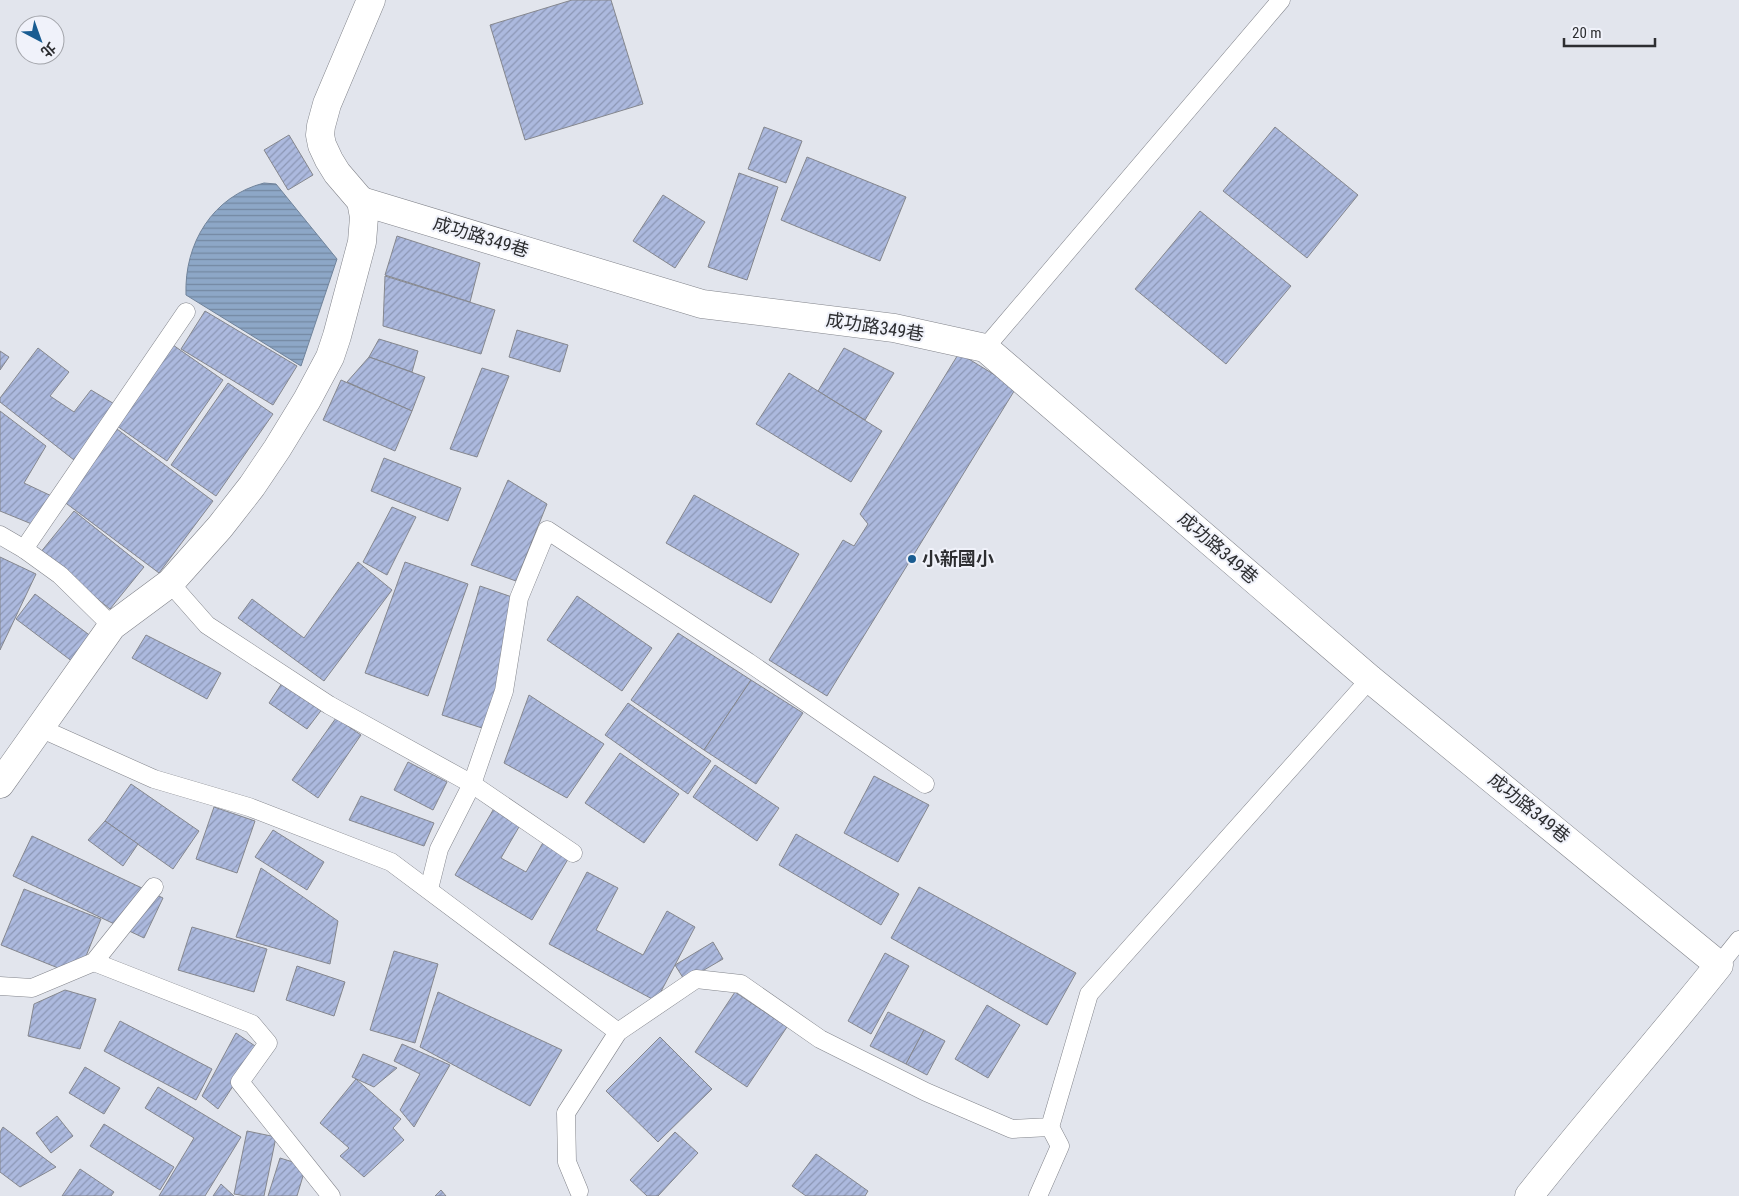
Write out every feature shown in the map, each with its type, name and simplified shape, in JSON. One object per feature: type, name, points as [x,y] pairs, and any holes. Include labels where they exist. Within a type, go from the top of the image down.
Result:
[{"type":"street","points":[[0,784],[112,626],[170,582],[220,526],[252,486],[307,400],[330,357],[362,242],[364,216],[361,201],[333,166],[322,145],[320,126],[364,3]]},
{"type":"street","name":"成功路349巷","points":[[361,201],[702,304],[894,328],[985,348],[1370,678],[1719,964]]},
{"type":"street","points":[[1529,1196],[1719,964]]},
{"type":"lane","points":[[985,348],[1281,0]]},
{"type":"lane","points":[[24,549],[186,312]]},
{"type":"lane","points":[[429,889],[439,849],[472,784],[504,691],[519,598],[547,530],[748,662],[925,784]]},
{"type":"lane","points":[[0,535],[24,549],[60,575],[112,626]]},
{"type":"lane","points":[[170,582],[207,625],[223,636],[329,705],[472,784],[573,853]]},
{"type":"lane","points":[[1038,1196],[1060,1146],[1050,1127],[1089,994],[1370,678]]},
{"type":"lane","points":[[40,728],[154,779],[250,807],[391,862],[618,1032]]},
{"type":"lane","points":[[0,986],[32,988],[94,962],[154,887]]},
{"type":"lane","points":[[1719,964],[1739,940]]},
{"type":"lane","points":[[94,962],[252,1024],[268,1043],[240,1082],[331,1196]]},
{"type":"lane","points":[[581,1194],[567,1162],[566,1113],[618,1032],[696,978],[741,984],[820,1039],[926,1092],[1012,1129],[1050,1127]]},
{"type":"water","points":[[264,183],[276,184],[337,259],[301,366],[186,295],[190,257],[196,240],[205,224],[216,210],[230,199],[246,189]]},
{"type":"building","points":[[572,0],[611,0],[643,104],[525,140],[490,25]]},
{"type":"building","points":[[764,127],[802,141],[786,183],[748,169]]},
{"type":"building","points":[[1275,127],[1358,195],[1307,258],[1223,191]]},
{"type":"building","points":[[289,135],[313,175],[288,190],[264,150]]},
{"type":"building","points":[[807,157],[906,197],[880,261],[781,220]]},
{"type":"building","points":[[739,173],[778,187],[747,280],[708,267]]},
{"type":"building","points":[[663,195],[705,222],[675,268],[633,241]]},
{"type":"building","points":[[1200,211],[1291,286],[1226,364],[1135,289]]},
{"type":"building","points":[[397,236],[480,263],[470,302],[385,275]]},
{"type":"building","points":[[385,276],[495,310],[481,354],[383,326]]},
{"type":"building","points":[[205,311],[297,366],[273,405],[181,349]]},
{"type":"building","points":[[517,330],[568,345],[560,372],[509,357]]},
{"type":"building","points":[[379,339],[418,351],[412,372],[369,357]]},
{"type":"building","points":[[173,345],[223,380],[167,461],[117,426]]},
{"type":"building","points":[[38,348],[69,372],[50,396],[74,412],[91,390],[116,405],[74,460],[0,402],[0,398]]},
{"type":"building","points":[[844,348],[894,373],[865,420],[818,391]]},
{"type":"building","points":[[0,351],[9,357],[0,370]]},
{"type":"building","points":[[959,353],[1016,388],[827,696],[769,660],[843,540],[854,546],[868,524],[860,514]]},
{"type":"building","points":[[369,357],[425,377],[412,411],[347,382]]},
{"type":"building","points":[[482,368],[509,376],[477,457],[450,449]]},
{"type":"building","points":[[789,373],[882,431],[851,482],[756,424]]},
{"type":"building","points":[[341,380],[412,411],[395,451],[323,420]]},
{"type":"building","points":[[228,383],[273,414],[216,496],[171,465]]},
{"type":"building","points":[[0,411],[46,446],[24,483],[60,500],[44,529],[0,511]]},
{"type":"building","points":[[117,429],[213,501],[159,573],[63,501]]},
{"type":"building","points":[[384,458],[461,488],[448,521],[371,491]]},
{"type":"building","points":[[508,480],[547,504],[516,581],[471,565]]},
{"type":"building","points":[[694,495],[799,554],[771,603],[666,543]]},
{"type":"building","points":[[392,507],[416,517],[387,575],[363,562]]},
{"type":"building","points":[[74,511],[144,567],[110,609],[40,553]]},
{"type":"building","points":[[0,557],[36,574],[0,650]]},
{"type":"building","points":[[358,562],[392,590],[324,681],[238,618],[252,599],[304,638]]},
{"type":"building","points":[[405,562],[468,584],[428,696],[365,673]]},
{"type":"building","points":[[480,586],[512,597],[499,691],[482,728],[442,715]]},
{"type":"building","points":[[35,594],[92,637],[73,662],[16,619]]},
{"type":"building","points":[[577,596],[652,648],[622,691],[547,640]]},
{"type":"building","points":[[678,633],[751,680],[704,750],[631,700]]},
{"type":"building","points":[[146,635],[221,673],[207,699],[132,658]]},
{"type":"building","points":[[284,680],[323,708],[307,729],[269,703]]},
{"type":"building","points":[[751,680],[803,713],[756,784],[704,750]]},
{"type":"building","points":[[529,695],[604,744],[567,798],[504,763]]},
{"type":"building","points":[[628,703],[711,761],[688,794],[605,735]]},
{"type":"building","points":[[336,718],[361,735],[318,798],[292,780]]},
{"type":"building","points":[[620,753],[679,794],[644,843],[585,803]]},
{"type":"building","points":[[408,762],[447,782],[433,810],[394,790]]},
{"type":"building","points":[[715,765],[779,808],[757,841],[693,797]]},
{"type":"building","points":[[874,776],[929,805],[898,862],[844,833]]},
{"type":"building","points":[[131,784],[199,831],[173,869],[105,821]]},
{"type":"building","points":[[361,796],[434,823],[424,846],[349,820]]},
{"type":"building","points":[[496,805],[523,820],[501,858],[526,872],[548,834],[574,849],[532,920],[455,875]]},
{"type":"building","points":[[214,807],[255,821],[237,873],[196,859]]},
{"type":"building","points":[[105,821],[138,844],[123,866],[88,840]]},
{"type":"building","points":[[273,830],[324,862],[307,890],[255,857]]},
{"type":"building","points":[[796,834],[899,894],[881,925],[779,865]]},
{"type":"building","points":[[32,836],[163,898],[144,938],[13,876]]},
{"type":"building","points":[[261,868],[338,921],[330,964],[236,937]]},
{"type":"building","points":[[587,872],[618,888],[596,930],[643,955],[667,911],[695,927],[656,1001],[549,944]]},
{"type":"building","points":[[919,887],[1076,973],[1047,1025],[891,938]]},
{"type":"building","points":[[24,889],[101,919],[78,976],[1,945]]},
{"type":"building","points":[[192,927],[267,949],[254,992],[178,970]]},
{"type":"building","points":[[713,942],[723,959],[685,981],[675,965]]},
{"type":"building","points":[[394,951],[438,964],[415,1043],[370,1030]]},
{"type":"building","points":[[885,953],[909,966],[871,1034],[848,1021]]},
{"type":"building","points":[[297,966],[345,982],[334,1016],[286,1000]]},
{"type":"building","points":[[65,990],[96,999],[80,1049],[28,1036],[34,1004]]},
{"type":"building","points":[[438,992],[562,1050],[530,1106],[420,1047]]},
{"type":"building","points":[[735,992],[787,1027],[747,1087],[695,1052]]},
{"type":"building","points":[[987,1005],[1020,1025],[988,1078],[955,1059]]},
{"type":"building","points":[[888,1012],[924,1030],[906,1064],[870,1046]]},
{"type":"building","points":[[120,1021],[212,1069],[196,1100],[104,1051]]},
{"type":"building","points":[[924,1030],[945,1041],[927,1075],[906,1064]]},
{"type":"building","points":[[236,1033],[258,1048],[218,1109],[202,1096]]},
{"type":"building","points":[[660,1037],[712,1089],[658,1142],[606,1091]]},
{"type":"building","points":[[402,1044],[450,1065],[414,1127],[400,1110],[420,1074],[394,1061]]},
{"type":"building","points":[[363,1054],[397,1068],[374,1087],[352,1077]]},
{"type":"building","points":[[85,1067],[120,1088],[104,1114],[69,1093]]},
{"type":"building","points":[[356,1079],[401,1119],[393,1128],[404,1140],[364,1177],[340,1156],[349,1148],[320,1123]]},
{"type":"building","points":[[158,1087],[241,1137],[205,1196],[159,1196],[194,1138],[145,1108]]},
{"type":"building","points":[[57,1116],[73,1136],[51,1153],[36,1133]]},
{"type":"building","points":[[104,1124],[174,1167],[160,1190],[90,1146]]},
{"type":"building","points":[[3,1127],[56,1167],[20,1187],[0,1172],[0,1132]]},
{"type":"building","points":[[247,1131],[276,1137],[264,1196],[234,1194]]},
{"type":"building","points":[[675,1132],[698,1153],[658,1196],[647,1196],[630,1180]]},
{"type":"building","points":[[816,1154],[868,1191],[865,1196],[806,1196],[792,1186]]},
{"type":"building","points":[[280,1158],[306,1166],[297,1196],[268,1196]]},
{"type":"building","points":[[80,1169],[114,1192],[111,1196],[62,1196]]},
{"type":"building","points":[[221,1184],[234,1196],[213,1196]]},
{"type":"building","points":[[441,1190],[446,1196],[435,1196]]},
{"type":"place","name":"小新國小","points":[[912,559]]}]
